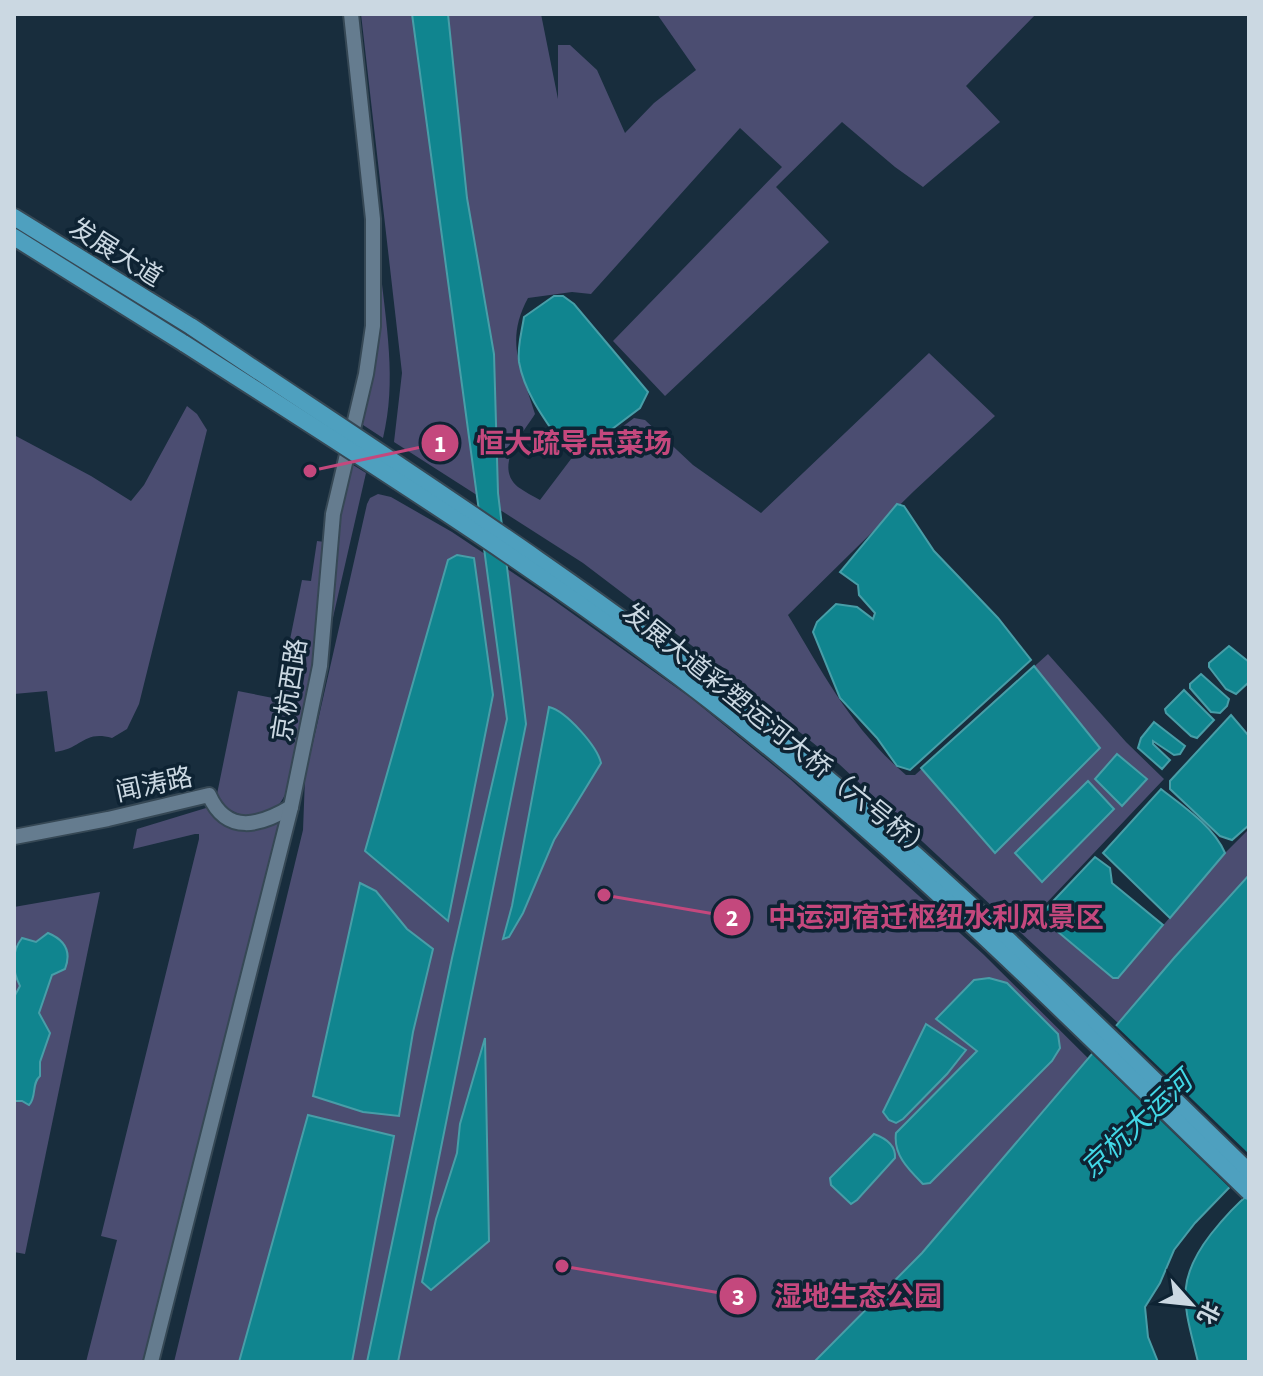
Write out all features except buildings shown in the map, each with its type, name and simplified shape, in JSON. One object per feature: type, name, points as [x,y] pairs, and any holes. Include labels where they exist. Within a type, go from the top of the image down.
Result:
[{"type":"main road","name":"发展大道","points":[[14,217],[192,327]]},
{"type":"main road","name":"发展大道","points":[[14,237],[185,344]]},
{"type":"main road","name":"发展大道彩塑运河大桥（六号桥）","points":[[192,327],[570,583],[665,650],[764,726],[889,831],[991,923],[1249,1172]]},
{"type":"main road","name":"发展大道彩塑运河大桥（六号桥）","points":[[185,344],[429,501],[630,639],[742,726],[934,888],[1249,1192]]},
{"type":"street","name":"京杭西路","points":[[151,1362],[291,807],[320,666],[333,514],[366,374],[373,326],[373,219],[351,14]]},
{"type":"street","name":"闻涛路","points":[[14,837],[209,795],[216,809],[240,824],[258,823],[291,807]]},
{"type":"shaded area","points":[[361,14],[541,14],[558,99],[558,45],[570,45],[597,70],[625,133],[654,103],[696,70],[657,14],[1036,14],[966,86],[1000,122],[923,187],[842,122],[776,187],[829,242],[665,396],[613,341],[782,167],[740,128],[591,294],[572,292],[528,298],[517,328],[516,342],[535,414],[513,450],[508,469],[518,487],[540,500],[571,459],[582,457],[634,418],[645,420],[693,465],[761,513],[929,353],[995,416],[788,615],[854,720],[906,775],[915,775],[1048,654],[1126,742],[1164,779],[1036,914],[1113,978],[1118,978],[1249,829],[1249,875],[1118,1023],[839,764],[716,664],[583,563],[394,442],[402,373]]},
{"type":"shaded area","points":[[380,266],[390,374],[383,438],[360,423],[374,366]]},
{"type":"shaded area","points":[[187,406],[197,414],[207,430],[139,704],[127,729],[112,738],[95,736],[55,752],[47,691],[14,694],[14,435],[131,501],[144,485]]},
{"type":"shaded area","points":[[353,465],[366,473],[326,648],[333,543],[348,469]]},
{"type":"shaded area","points":[[378,494],[391,497],[452,532],[552,599],[691,698],[790,779],[983,954],[1224,1193],[1174,1250],[1160,1283],[1145,1307],[1127,1362],[174,1362],[303,830],[305,778],[367,504],[370,498]]},
{"type":"shaded area","points":[[317,541],[325,542],[310,696],[289,784],[284,797],[268,814],[248,816],[227,808],[216,799],[238,691],[278,699],[302,580],[311,581]]},
{"type":"shaded area","points":[[206,808],[244,828],[280,822],[145,1362],[86,1362],[117,1240],[101,1236],[199,839],[199,834],[195,834],[133,849],[137,829]]},
{"type":"shaded area","points":[[100,892],[25,1254],[14,1252],[14,907]]},
{"type":"water","points":[[412,14],[448,14],[467,198],[494,354],[498,493],[526,724],[398,1362],[367,1362],[452,958],[507,719]]},
{"type":"water","points":[[554,296],[563,296],[574,304],[648,392],[640,408],[579,454],[568,453],[546,421],[532,398],[519,362],[524,317]]},
{"type":"water","points":[[897,504],[904,506],[934,551],[998,618],[1031,660],[910,770],[897,766],[877,738],[840,698],[813,632],[817,622],[836,604],[857,607],[873,619],[875,613],[859,595],[858,585],[840,572]]},
{"type":"water","points":[[457,555],[474,558],[493,695],[448,921],[365,851],[448,560]]},
{"type":"water","points":[[1229,646],[1249,662],[1249,682],[1236,694],[1226,689],[1209,667],[1209,663]]},
{"type":"water","points":[[1034,666],[1100,748],[995,853],[921,768]]},
{"type":"water","points":[[1201,674],[1229,699],[1220,713],[1211,712],[1190,688],[1190,684]]},
{"type":"water","points":[[1184,690],[1214,720],[1197,738],[1166,713],[1165,709]]},
{"type":"water","points":[[549,707],[564,715],[580,730],[601,763],[554,840],[523,913],[509,937],[503,939],[512,906]]},
{"type":"water","points":[[1231,715],[1249,736],[1249,825],[1232,840],[1220,836],[1170,789],[1170,781]]},
{"type":"water","points":[[1154,722],[1185,746],[1180,754],[1174,755],[1153,741],[1170,760],[1162,769],[1138,748],[1141,738]]},
{"type":"water","points":[[1117,754],[1147,779],[1122,806],[1095,779]]},
{"type":"water","points":[[1088,781],[1114,809],[1042,882],[1015,853]]},
{"type":"water","points":[[1161,789],[1206,826],[1225,853],[1170,918],[1103,853]]},
{"type":"water","points":[[1095,857],[1110,868],[1112,883],[1163,925],[1118,978],[1113,978],[1039,916]]},
{"type":"water","name":"京杭大运河","points":[[1249,875],[1249,1167],[1195,1223],[1174,1250],[1160,1283],[1145,1307],[1148,1337],[1158,1362],[814,1362],[922,1253],[1174,958]]},
{"type":"water","points":[[360,883],[376,891],[407,929],[433,949],[413,1032],[399,1116],[363,1112],[313,1096]]},
{"type":"water","points":[[48,933],[63,943],[68,957],[65,969],[52,975],[39,1013],[50,1033],[40,1062],[40,1076],[29,1105],[14,1101],[14,997],[20,986],[15,974],[14,955],[22,938],[36,942]]},
{"type":"water","points":[[989,978],[1007,983],[1058,1034],[1060,1048],[1052,1061],[930,1183],[923,1184],[900,1155],[896,1133],[977,1051],[936,1019],[974,980]]},
{"type":"water","points":[[926,1024],[966,1050],[947,1074],[896,1123],[883,1112]]},
{"type":"water","points":[[485,1038],[489,1241],[431,1290],[422,1282],[436,1219],[457,1153],[460,1124]]},
{"type":"water","points":[[308,1115],[394,1136],[352,1362],[239,1362]]},
{"type":"water","points":[[874,1134],[889,1143],[894,1149],[895,1158],[851,1204],[831,1185],[830,1178]]},
{"type":"water","points":[[1249,1194],[1249,1362],[1198,1362],[1186,1310],[1185,1296],[1191,1267],[1211,1234]]},
{"type":"pier","points":[[1113,1023],[1249,1154],[1249,1172],[1232,1190],[1089,1051]]},
{"type":"place","name":"恒大疏导点菜场","points":[[310,471]]},
{"type":"place","name":"中运河宿迁枢纽水利风景区","points":[[604,895]]},
{"type":"place","name":"湿地生态公园","points":[[562,1266]]}]
